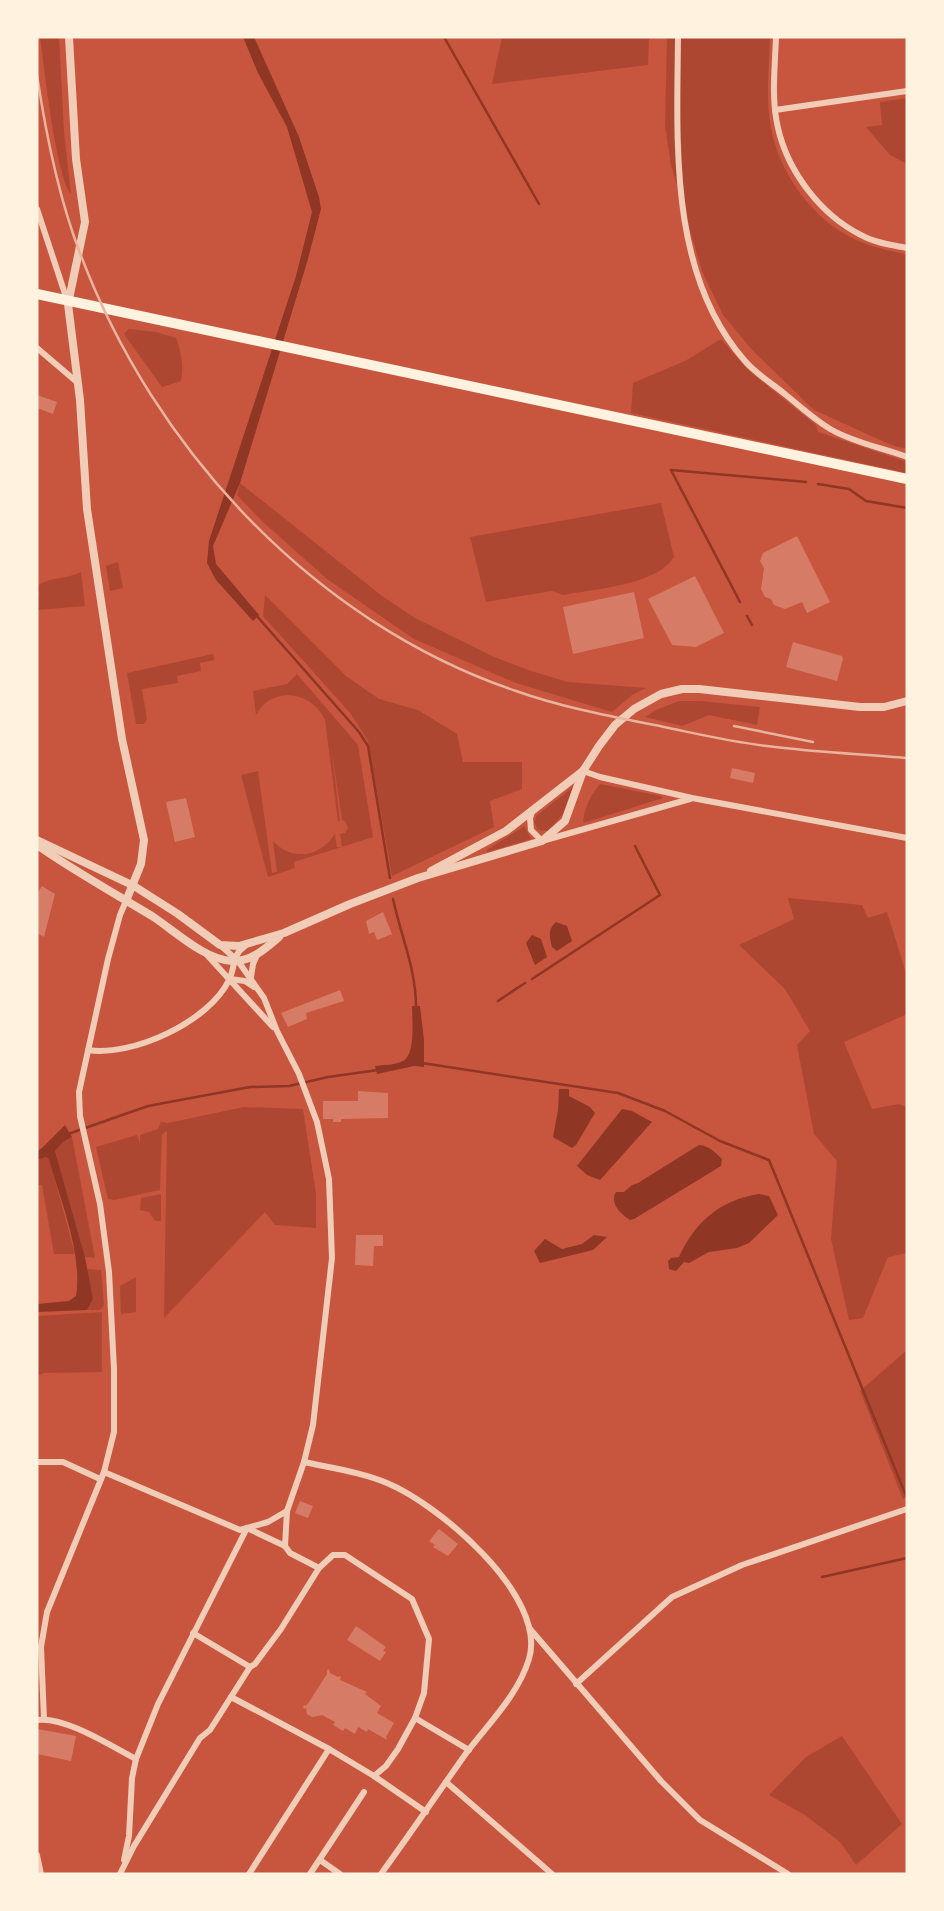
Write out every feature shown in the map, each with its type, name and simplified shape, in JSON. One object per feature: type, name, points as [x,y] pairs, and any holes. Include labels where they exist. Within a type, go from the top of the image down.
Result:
[{"type":"main road","points":[[37,294],[907,479]]},
{"type":"street","points":[[68,304],[85,222],[76,159],[69,37]]},
{"type":"street","points":[[678,37],[677,154],[684,220],[708,307],[726,337],[747,363],[815,418],[849,438],[907,457]]},
{"type":"street","points":[[776,37],[775,110],[778,128],[797,176],[815,198],[844,225],[862,236],[907,248]]},
{"type":"street","points":[[775,110],[907,91]]},
{"type":"street","points":[[37,209],[68,304],[78,383],[92,556],[122,738],[142,827],[143,853],[134,886],[120,915],[108,959],[79,1092],[80,1116],[100,1205],[111,1300],[114,1432],[104,1472],[40,1628],[40,1720],[66,1724],[136,1759]]},
{"type":"street","points":[[37,348],[78,383]]},
{"type":"street","points":[[542,841],[565,821],[583,771],[602,740],[629,713],[661,694],[682,689],[699,689],[860,707],[884,707],[907,701]]},
{"type":"street","points":[[583,771],[692,798],[907,838]]},
{"type":"street","points":[[418,878],[506,831],[583,771]]},
{"type":"street","points":[[220,945],[244,945],[284,933],[418,878],[692,798]]},
{"type":"street","points":[[533,812],[530,818],[531,830],[542,841]]},
{"type":"street","points":[[37,843],[134,886],[220,945],[251,977],[259,990],[299,1074],[317,1122],[330,1180],[332,1258],[313,1425],[304,1462],[286,1511],[285,1546]]},
{"type":"street","points":[[37,843],[203,951],[221,959],[235,960],[257,955],[284,933]]},
{"type":"street","points":[[88,1050],[103,1053],[159,1038],[176,1030],[209,1004],[230,979],[235,960],[244,945]]},
{"type":"street","points":[[203,951],[277,1031]]},
{"type":"street","points":[[251,977],[257,955]]},
{"type":"street","points":[[230,979],[244,981],[259,990]]},
{"type":"street","points":[[37,1462],[64,1462],[100,1479]]},
{"type":"street","points":[[304,1462],[381,1481],[401,1490],[479,1548],[500,1572],[530,1629],[661,1781],[700,1820],[788,1874]]},
{"type":"street","points":[[104,1472],[240,1530],[268,1522],[286,1511]]},
{"type":"street","points":[[576,1684],[672,1597],[688,1588],[742,1565],[907,1509]]},
{"type":"street","points":[[247,1528],[285,1546],[290,1553],[319,1568]]},
{"type":"street","points":[[119,1874],[128,1844],[132,1778],[136,1759],[192,1633],[247,1528]]},
{"type":"street","points":[[119,1874],[202,1736],[210,1730],[250,1667],[281,1629],[319,1568],[333,1555],[345,1555],[412,1599],[429,1639],[424,1693],[415,1718],[386,1766],[374,1776]]},
{"type":"street","points":[[381,1874],[500,1711],[524,1671],[531,1651],[530,1629]]},
{"type":"street","points":[[192,1633],[250,1667]]},
{"type":"street","points":[[231,1697],[329,1749],[426,1812]]},
{"type":"street","points":[[415,1718],[469,1750]]},
{"type":"street","points":[[249,1874],[329,1749]]},
{"type":"street","points":[[446,1782],[552,1874]]},
{"type":"street","points":[[310,1874],[364,1792]]},
{"type":"street","points":[[37,1855],[41,1874]]},
{"type":"street","points":[[320,1860],[340,1874]]},
{"type":"path","points":[[101,1874],[113,1874]]},
{"type":"shaded area","points":[[40,37],[59,37],[64,132],[71,194],[60,166]]},
{"type":"shaded area","points":[[243,37],[254,37],[299,137],[321,209],[240,483],[213,546],[216,564],[259,615],[253,621],[216,580],[207,563],[209,541],[296,276],[312,212],[287,127],[258,73]]},
{"type":"shaded area","points":[[502,37],[649,37],[648,65],[492,84]]},
{"type":"shaded area","points":[[667,37],[770,37],[770,121],[777,151],[794,185],[819,214],[849,236],[871,246],[907,255],[907,449],[891,445],[814,410],[753,351],[723,315],[702,271],[671,165],[665,126]]},
{"type":"shaded area","points":[[907,98],[907,164],[890,155],[866,127],[882,125],[880,102]]},
{"type":"shaded area","points":[[129,329],[156,332],[176,338],[182,359],[181,381],[162,387],[124,334]]},
{"type":"shaded area","points":[[721,339],[749,371],[816,425],[818,432],[907,462],[907,473],[631,413],[633,383],[685,361]]},
{"type":"shaded area","points":[[240,483],[382,596],[415,618],[492,656],[531,671],[568,682],[646,688],[632,695],[612,712],[516,683],[414,639],[327,579],[263,522],[237,495]]},
{"type":"shaded area","points":[[661,503],[674,557],[654,574],[624,584],[563,595],[552,591],[486,602],[470,537]]},
{"type":"shaded area","points":[[118,562],[123,588],[110,591],[106,566]]},
{"type":"shaded area","points":[[81,572],[85,606],[37,610],[37,586]]},
{"type":"shaded area","points":[[265,595],[346,676],[379,699],[418,710],[457,734],[463,762],[522,762],[522,789],[490,801],[494,827],[392,876],[368,741],[351,714],[263,616]]},
{"type":"shaded area","points":[[213,654],[214,660],[200,663],[201,671],[177,676],[178,683],[142,689],[147,719],[144,724],[136,724],[127,673]]},
{"type":"shaded area","points":[[297,674],[358,745],[373,837],[342,847],[340,834],[345,833],[348,828],[342,820],[331,745],[338,821],[325,720],[319,710],[302,698],[292,695],[272,699],[263,705],[256,715],[253,691],[287,684]]},
{"type":"shaded area","points":[[679,701],[760,707],[757,725],[709,715],[682,726],[645,717]]},
{"type":"shaded area","points":[[258,771],[272,873],[277,872],[273,841],[289,852],[306,854],[322,848],[335,834],[337,847],[341,847],[294,862],[295,868],[268,877],[241,775]]},
{"type":"shaded area","points":[[600,784],[663,798],[583,823],[588,802]]},
{"type":"shaded area","points":[[573,787],[563,814],[548,831],[538,830],[534,822],[537,815]]},
{"type":"shaded area","points":[[524,826],[531,839],[487,852],[487,850]]},
{"type":"shaded area","points":[[788,898],[862,905],[868,918],[887,912],[907,976],[907,1014],[844,1042],[872,1109],[899,1104],[907,1107],[907,1253],[888,1257],[863,1318],[849,1320],[831,1239],[837,1161],[814,1134],[797,1045],[810,1031],[785,989],[739,945],[794,919]]},
{"type":"shaded area","points":[[556,922],[567,926],[572,941],[557,951],[552,947],[550,934]]},
{"type":"shaded area","points":[[532,935],[541,939],[547,957],[535,965],[526,943]]},
{"type":"shaded area","points":[[412,1006],[420,1006],[424,1067],[414,1066],[377,1074],[375,1066],[397,1063],[407,1057],[412,1036]]},
{"type":"shaded area","points":[[559,1089],[569,1089],[569,1096],[590,1107],[595,1113],[572,1148],[553,1137]]},
{"type":"shaded area","points":[[244,1107],[303,1109],[316,1194],[316,1228],[275,1225],[265,1212],[164,1318],[167,1131],[162,1134],[160,1190],[108,1199],[96,1147],[137,1135],[140,1144],[140,1135],[158,1129],[161,1122],[168,1123]]},
{"type":"shaded area","points":[[622,1109],[632,1111],[652,1122],[600,1180],[587,1175],[577,1166]]},
{"type":"shaded area","points":[[65,1125],[72,1137],[55,1151],[85,1257],[93,1299],[87,1310],[37,1312],[37,1304],[69,1301],[76,1296],[76,1262],[64,1209],[49,1159],[46,1157],[37,1160],[37,1151]]},
{"type":"shaded area","points":[[72,1137],[95,1258],[85,1257],[55,1151]]},
{"type":"shaded area","points":[[699,1145],[709,1148],[719,1156],[722,1159],[721,1166],[634,1219],[630,1220],[620,1211],[614,1200],[616,1192],[624,1192]]},
{"type":"shaded area","points":[[49,1158],[75,1254],[54,1254],[42,1185],[37,1185],[37,1160]]},
{"type":"shaded area","points":[[161,1194],[161,1221],[155,1221],[149,1212],[140,1210],[141,1198]]},
{"type":"shaded area","points":[[759,1194],[769,1196],[778,1215],[749,1243],[737,1248],[709,1252],[689,1263],[684,1262],[676,1271],[669,1269],[668,1261],[679,1257],[693,1233],[710,1215],[732,1201]]},
{"type":"shaded area","points":[[594,1235],[607,1237],[593,1250],[540,1263],[534,1251],[545,1239],[562,1249],[582,1244]]},
{"type":"shaded area","points":[[87,1269],[101,1270],[104,1305],[100,1310],[87,1310],[93,1299]]},
{"type":"shaded area","points":[[136,1277],[136,1312],[121,1314],[120,1286]]},
{"type":"shaded area","points":[[102,1312],[102,1372],[44,1373],[37,1376],[37,1316]]},
{"type":"shaded area","points":[[907,1350],[907,1497],[903,1499],[860,1391]]},
{"type":"shaded area","points":[[842,1736],[902,1824],[856,1865],[840,1842],[805,1815],[769,1795],[806,1757]]},
{"type":"building","points":[[37,395],[57,402],[53,414],[37,408]]},
{"type":"building","points":[[797,536],[830,602],[807,613],[802,602],[785,609],[774,605],[761,589],[764,568],[760,561],[763,553]]},
{"type":"building","points":[[695,576],[724,633],[696,647],[672,645],[648,599]]},
{"type":"building","points":[[634,592],[644,638],[573,654],[563,607]]},
{"type":"building","points":[[793,642],[842,656],[837,681],[786,667]]},
{"type":"building","points":[[732,768],[755,773],[753,783],[730,778]]},
{"type":"building","points":[[186,798],[195,837],[175,842],[166,802]]},
{"type":"building","points":[[42,886],[55,894],[44,937],[37,933],[37,894]]},
{"type":"building","points":[[383,912],[392,934],[377,940],[374,932],[369,934],[366,921]]},
{"type":"building","points":[[340,990],[344,1001],[306,1013],[307,1019],[288,1027],[281,1013]]},
{"type":"building","points":[[358,1091],[388,1093],[388,1118],[341,1119],[341,1122],[323,1119],[323,1101],[358,1101]]},
{"type":"building","points":[[356,1235],[383,1235],[383,1246],[374,1246],[373,1266],[355,1265]]},
{"type":"building","points":[[300,1501],[313,1506],[308,1518],[295,1513]]},
{"type":"building","points":[[439,1529],[458,1544],[448,1556],[433,1547],[435,1545],[429,1541]]},
{"type":"building","points":[[356,1626],[386,1647],[380,1661],[347,1640]]},
{"type":"building","points":[[329,1669],[330,1673],[341,1676],[340,1680],[367,1692],[365,1694],[381,1706],[377,1713],[394,1723],[387,1740],[368,1729],[367,1732],[358,1727],[355,1734],[345,1728],[343,1731],[333,1725],[335,1722],[322,1715],[312,1717],[307,1714],[303,1706],[307,1705]]},
{"type":"building","points":[[37,1729],[76,1736],[71,1761],[37,1754]]},
{"type":"waterway","points":[[444,37],[539,204]]},
{"type":"waterway","points":[[671,470],[740,602]]},
{"type":"waterway","points":[[671,470],[806,482]]},
{"type":"waterway","points":[[818,484],[849,489],[866,501],[907,508]]},
{"type":"waterway","points":[[255,614],[359,732],[368,746],[390,878]]},
{"type":"waterway","points":[[747,616],[752,625]]},
{"type":"waterway","points":[[532,979],[660,895],[635,846]]},
{"type":"waterway","points":[[393,899],[411,966],[416,1007]]},
{"type":"waterway","points":[[498,1001],[525,983]]},
{"type":"waterway","points":[[422,1063],[618,1093],[665,1111],[720,1141],[769,1160],[907,1498]]},
{"type":"waterway","points":[[68,1134],[148,1106],[250,1087],[289,1086],[378,1070]]},
{"type":"waterway","points":[[822,1577],[907,1558]]},
{"type":"railway","points":[[37,75],[65,210],[80,253],[112,326],[151,395],[197,460],[250,520],[309,574],[373,622],[443,661],[534,697],[589,712],[741,742],[802,750],[907,758]]},
{"type":"railway","points":[[734,726],[813,742]]}]
